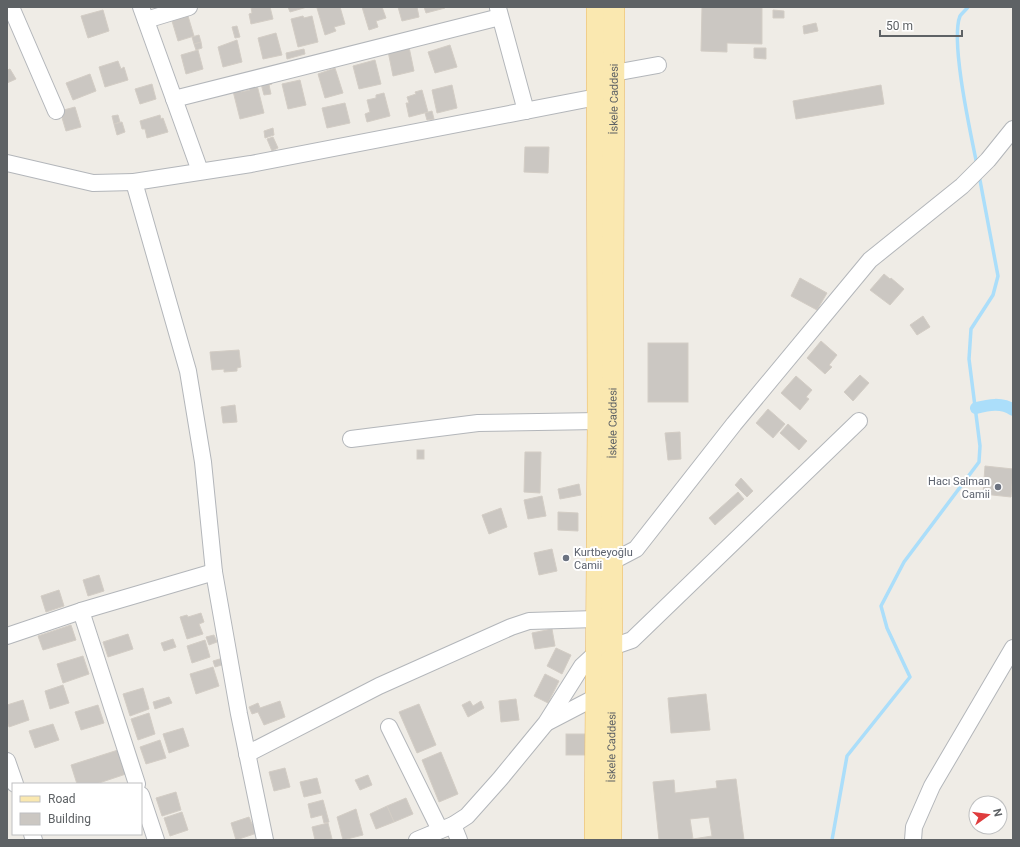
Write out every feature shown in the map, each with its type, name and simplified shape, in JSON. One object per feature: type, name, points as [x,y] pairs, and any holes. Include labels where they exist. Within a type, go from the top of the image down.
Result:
[{"type":"main road","points":[[595,840],[596,697],[604,650],[596,619],[598,421],[605,86],[597,7]]},
{"type":"main road","name":"İskele Caddesi","points":[[611,840],[604,650],[613,561],[605,86],[614,7]]},
{"type":"street","points":[[11,7],[56,111]]},
{"type":"street","points":[[189,7],[143,14],[200,171]]},
{"type":"street","points":[[174,99],[499,12],[526,111]]},
{"type":"street","points":[[7,163],[92,183],[134,182],[251,164],[526,111],[605,86],[658,65]]},
{"type":"street","points":[[613,561],[636,550],[734,424],[870,260],[962,186],[1010,140]]},
{"type":"street","points":[[134,182],[188,371],[204,462],[214,572],[247,754],[265,840]]},
{"type":"street","points":[[350,438],[478,423],[598,421]]},
{"type":"street","points":[[417,840],[446,828],[467,816],[546,723],[582,666],[604,650],[632,640],[859,421]]},
{"type":"street","points":[[7,636],[81,611],[214,572]]},
{"type":"street","points":[[81,611],[138,783]]},
{"type":"street","points":[[247,754],[379,686],[511,627],[529,621],[596,619]]},
{"type":"street","points":[[913,840],[914,827],[932,786],[1013,648]]},
{"type":"street","points":[[546,723],[596,697]]},
{"type":"street","points":[[389,727],[446,828],[459,840]]},
{"type":"street","points":[[7,761],[15,783]]},
{"type":"street","points":[[142,798],[156,840]]},
{"type":"building","points":[[251,7],[270,7],[273,19],[251,24],[249,14],[252,13]]},
{"type":"building","points":[[288,7],[307,7],[290,12]]},
{"type":"building","points":[[340,7],[345,24],[334,27],[336,31],[325,35],[317,8]]},
{"type":"building","points":[[362,7],[382,7],[386,18],[376,21],[378,27],[369,30]]},
{"type":"building","points":[[398,7],[417,7],[419,17],[402,21]]},
{"type":"building","points":[[424,7],[445,7],[445,8],[426,13]]},
{"type":"building","points":[[702,7],[762,7],[762,44],[727,43],[727,52],[701,51]]},
{"type":"building","points":[[103,10],[109,31],[88,38],[81,16]]},
{"type":"building","points":[[773,10],[784,11],[784,18],[773,18]]},
{"type":"building","points":[[188,16],[194,36],[178,41],[172,21]]},
{"type":"building","points":[[303,16],[304,18],[312,16],[318,42],[298,47],[291,19]]},
{"type":"building","points":[[816,23],[818,31],[804,34],[803,26]]},
{"type":"building","points":[[237,26],[240,37],[235,38],[232,27]]},
{"type":"building","points":[[276,33],[282,55],[263,59],[258,38]]},
{"type":"building","points":[[199,35],[201,42],[194,44],[192,37]]},
{"type":"building","points":[[237,40],[242,62],[223,67],[218,47]]},
{"type":"building","points":[[201,42],[202,48],[196,50],[194,44]]},
{"type":"building","points":[[450,45],[457,67],[435,73],[428,52]]},
{"type":"building","points":[[409,47],[414,71],[393,76],[388,51]]},
{"type":"building","points":[[754,48],[766,48],[766,59],[754,58]]},
{"type":"building","points":[[304,49],[305,54],[287,59],[286,53]]},
{"type":"building","points":[[198,50],[203,69],[186,74],[181,55]]},
{"type":"building","points":[[375,60],[381,84],[359,89],[353,66]]},
{"type":"building","points":[[118,61],[121,69],[124,67],[128,80],[105,87],[99,67]]},
{"type":"building","points":[[335,68],[343,93],[325,98],[318,74]]},
{"type":"building","points":[[10,69],[16,79],[7,83],[7,70]]},
{"type":"building","points":[[90,74],[96,91],[73,100],[66,83]]},
{"type":"building","points":[[270,78],[272,84],[269,85],[271,94],[264,95],[260,80]]},
{"type":"building","points":[[300,80],[306,105],[288,109],[282,84]]},
{"type":"building","points":[[152,84],[156,99],[140,104],[135,89]]},
{"type":"building","points":[[257,85],[264,113],[240,119],[233,91],[240,89],[241,92],[250,90],[249,87]]},
{"type":"building","points":[[452,85],[457,108],[437,113],[432,90]]},
{"type":"building","points":[[881,85],[884,104],[796,119],[793,101]]},
{"type":"building","points":[[422,90],[428,112],[409,117],[406,103],[409,103],[407,97]]},
{"type":"building","points":[[384,93],[390,116],[367,122],[365,114],[370,112],[367,100],[376,98],[376,95]]},
{"type":"building","points":[[345,103],[350,123],[327,128],[322,108]]},
{"type":"building","points":[[75,107],[81,127],[66,131],[60,111]]},
{"type":"building","points":[[432,111],[434,119],[427,120],[425,113]]},
{"type":"building","points":[[118,115],[120,122],[114,124],[112,116]]},
{"type":"building","points":[[160,115],[161,119],[163,118],[168,132],[147,138],[145,129],[142,129],[140,121]]},
{"type":"building","points":[[122,122],[125,132],[117,135],[114,124]]},
{"type":"building","points":[[273,128],[274,135],[265,138],[264,131]]},
{"type":"building","points":[[273,137],[278,148],[272,151],[267,139]]},
{"type":"building","points":[[525,147],[549,147],[548,173],[524,172]]},
{"type":"building","points":[[884,274],[904,289],[890,305],[870,290]]},
{"type":"building","points":[[800,278],[827,293],[817,310],[791,296]]},
{"type":"building","points":[[923,316],[930,327],[917,335],[910,325]]},
{"type":"building","points":[[821,341],[837,355],[829,365],[832,367],[825,374],[807,358]]},
{"type":"building","points":[[648,343],[688,343],[688,402],[648,402]]},
{"type":"building","points":[[239,350],[241,367],[237,368],[237,371],[224,372],[224,369],[212,370],[210,352]]},
{"type":"building","points":[[860,375],[869,383],[853,401],[844,392]]},
{"type":"building","points":[[796,376],[812,390],[806,397],[809,399],[800,410],[781,393]]},
{"type":"building","points":[[235,405],[237,422],[223,423],[221,407]]},
{"type":"building","points":[[768,409],[785,424],[773,438],[756,423]]},
{"type":"building","points":[[788,424],[807,441],[799,450],[780,433]]},
{"type":"building","points":[[680,432],[681,459],[668,460],[665,433]]},
{"type":"building","points":[[417,450],[424,450],[424,459],[417,459]]},
{"type":"building","points":[[525,452],[541,452],[540,493],[524,492]]},
{"type":"building","name":"Hacı Salman Camii","points":[[985,466],[1013,469],[1011,497],[983,494]]},
{"type":"building","points":[[741,478],[753,491],[747,497],[735,485]]},
{"type":"building","points":[[579,484],[581,495],[560,499],[558,489]]},
{"type":"building","points":[[738,492],[744,499],[715,525],[709,518]]},
{"type":"building","points":[[542,496],[546,516],[528,519],[524,500]]},
{"type":"building","points":[[501,508],[507,527],[489,534],[482,515]]},
{"type":"building","points":[[558,512],[578,513],[578,531],[558,530]]},
{"type":"building","points":[[552,549],[557,571],[539,575],[534,553]]},
{"type":"building","points":[[99,575],[104,591],[88,596],[83,580]]},
{"type":"building","points":[[59,590],[64,606],[46,612],[41,596]]},
{"type":"building","points":[[201,613],[204,622],[199,624],[203,634],[187,639],[180,617],[187,615],[188,617]]},
{"type":"building","points":[[71,625],[76,640],[43,650],[38,636]]},
{"type":"building","points":[[552,629],[555,646],[535,649],[532,633]]},
{"type":"building","points":[[128,634],[133,649],[108,657],[103,642]]},
{"type":"building","points":[[214,635],[217,642],[209,645],[206,637]]},
{"type":"building","points":[[173,639],[176,647],[164,651],[161,643]]},
{"type":"building","points":[[205,640],[210,657],[192,663],[187,646]]},
{"type":"building","points":[[556,648],[571,655],[562,674],[547,666]]},
{"type":"building","points":[[83,656],[89,674],[63,683],[57,664]]},
{"type":"building","points":[[223,658],[225,664],[215,667],[213,661]]},
{"type":"building","points":[[213,667],[219,686],[196,694],[190,674]]},
{"type":"building","points":[[545,674],[559,681],[548,703],[534,696]]},
{"type":"building","points":[[63,685],[69,703],[50,709],[45,691]]},
{"type":"building","points":[[143,688],[149,709],[130,716],[123,694]]},
{"type":"building","points":[[706,694],[710,730],[671,733],[668,698]]},
{"type":"building","points":[[169,697],[172,703],[155,709],[153,702]]},
{"type":"building","points":[[516,699],[519,720],[501,722],[499,701]]},
{"type":"building","points":[[23,700],[29,720],[9,727],[7,721],[7,705]]},
{"type":"building","points":[[280,701],[285,717],[264,725],[258,712],[252,714],[249,707],[258,703],[260,708]]},
{"type":"building","points":[[470,701],[473,706],[481,701],[484,708],[468,717],[462,705]]},
{"type":"building","points":[[419,704],[436,745],[417,753],[399,712]]},
{"type":"building","points":[[98,705],[104,723],[81,730],[75,712]]},
{"type":"building","points":[[149,713],[155,734],[138,740],[131,719]]},
{"type":"building","points":[[53,724],[59,740],[35,748],[29,731]]},
{"type":"building","points":[[183,728],[189,746],[169,753],[163,734]]},
{"type":"building","points":[[566,734],[585,734],[585,755],[566,755]]},
{"type":"building","points":[[160,740],[166,758],[146,764],[140,747]]},
{"type":"building","points":[[118,750],[126,774],[99,783],[77,783],[71,765]]},
{"type":"building","points":[[441,752],[458,794],[439,802],[422,760]]},
{"type":"building","points":[[285,768],[290,787],[274,791],[269,772]]},
{"type":"building","points":[[368,775],[372,785],[360,790],[355,780]]},
{"type":"building","points":[[317,778],[321,793],[304,797],[300,782]]},
{"type":"building","points":[[736,779],[744,840],[659,840],[653,782],[674,780],[675,793],[717,788],[716,781]],"holes":[[[709,817],[712,836],[693,839],[690,819]]]},
{"type":"building","points":[[176,792],[181,810],[162,816],[156,798]]},
{"type":"building","points":[[406,798],[413,814],[394,822],[387,806]]},
{"type":"building","points":[[323,800],[329,822],[324,823],[322,815],[311,818],[308,804]]},
{"type":"building","points":[[387,806],[394,822],[376,829],[370,814]]},
{"type":"building","points":[[356,809],[363,835],[343,840],[337,817]]},
{"type":"building","points":[[182,812],[188,830],[170,836],[164,818]]},
{"type":"building","points":[[249,817],[252,824],[254,823],[257,833],[236,840],[231,823]]},
{"type":"building","points":[[328,823],[332,839],[315,840],[312,827]]},
{"type":"waterway","points":[[968,7],[960,16],[958,28],[959,66],[977,165]]},
{"type":"waterway","points":[[832,840],[847,756],[910,677],[887,628],[881,606],[904,562],[979,462],[980,446],[969,359],[971,329],[993,295],[998,276],[979,175]]},
{"type":"waterway","points":[[976,408],[990,405],[1000,405],[1009,407],[1013,410]]},
{"type":"place","name":"Hacı Salman Camii","points":[[998,487]]},
{"type":"place","name":"Kurtbeyoğlu Camii","points":[[566,558]]}]
